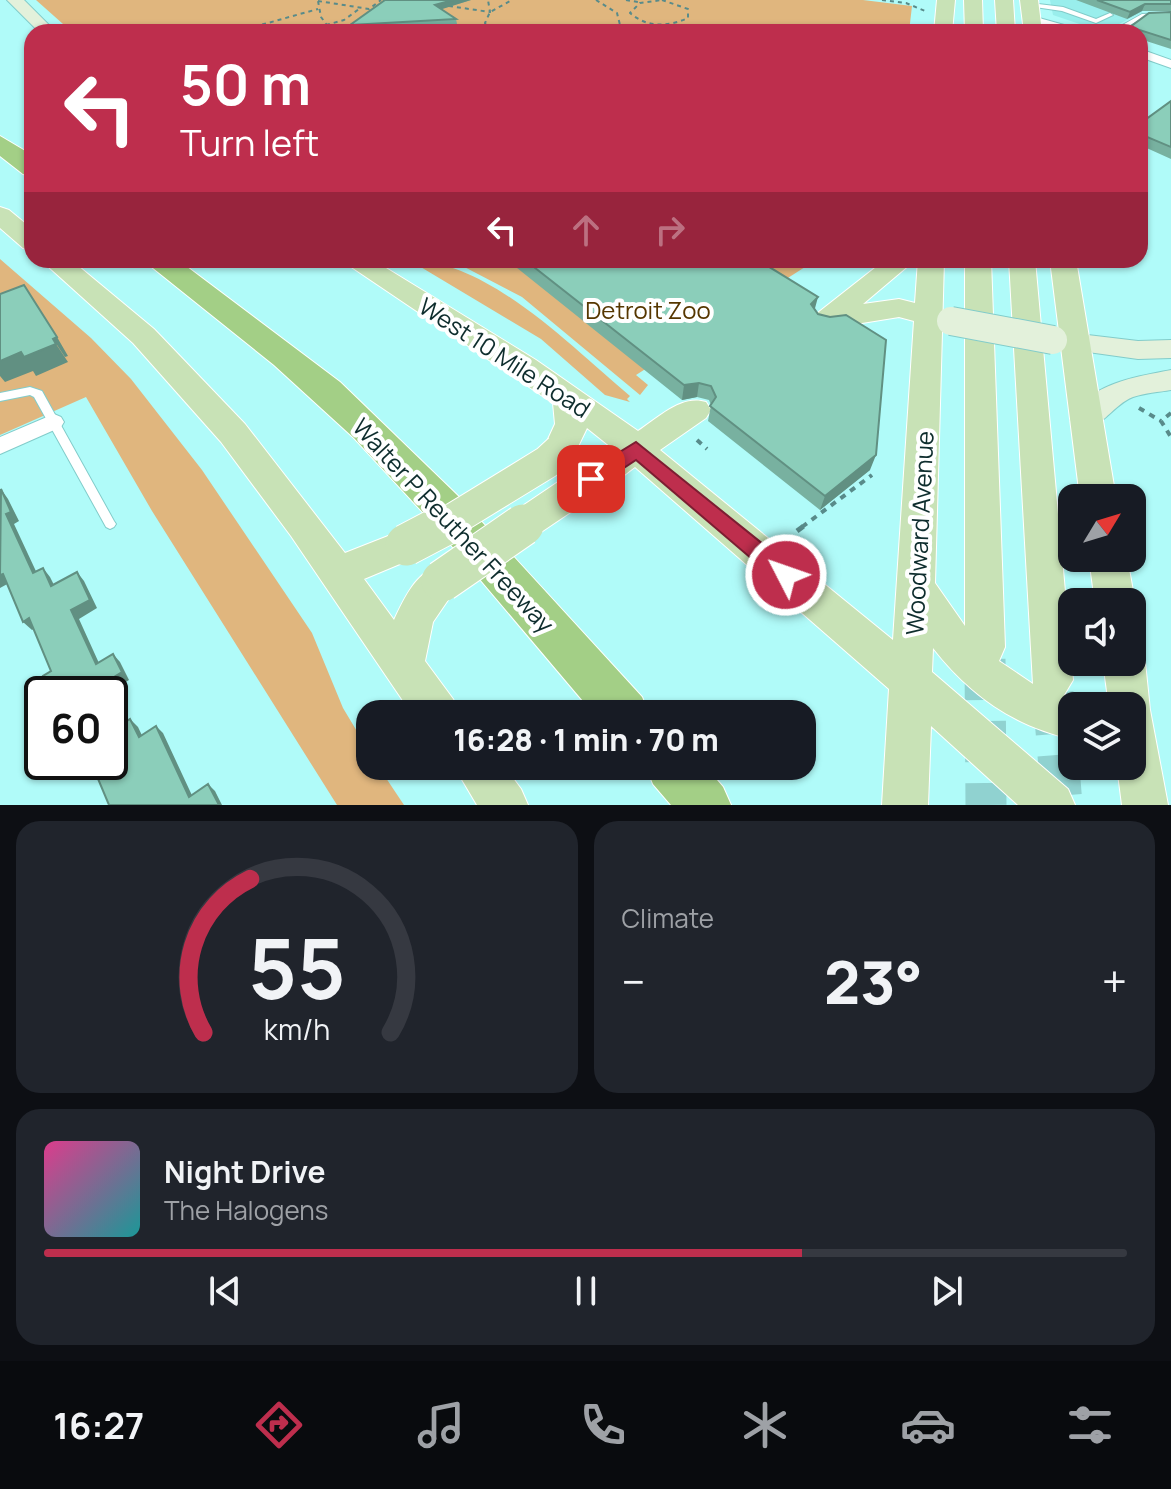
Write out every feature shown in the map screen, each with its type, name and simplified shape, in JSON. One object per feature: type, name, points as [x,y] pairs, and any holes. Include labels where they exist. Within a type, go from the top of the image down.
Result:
[{"type":"highway","points":[[0,144],[24,162]]},
{"type":"highway","name":"Walter P Reuther Freeway","points":[[169,268],[279,351],[387,449],[612,700]]},
{"type":"highway","points":[[683,780],[705,805]]},
{"type":"main road","points":[[15,0],[40,24]]},
{"type":"main road","points":[[944,24],[946,0]]},
{"type":"main road","points":[[973,0],[974,24]]},
{"type":"main road","points":[[1004,0],[1006,24]]},
{"type":"main road","points":[[0,215],[24,235]]},
{"type":"main road","points":[[63,268],[156,348],[245,449],[428,700]]},
{"type":"main road","name":"West 10 Mile Road","points":[[366,268],[566,396],[636,449],[911,681],[1052,805]]},
{"type":"main road","points":[[892,268],[825,319],[899,308],[1064,342],[1171,349]]},
{"type":"main road","name":"Woodward Avenue","points":[[906,784],[916,586],[941,318],[932,268]]},
{"type":"main road","points":[[978,268],[985,647]]},
{"type":"main road","points":[[1023,268],[1052,680]]},
{"type":"main road","points":[[1063,268],[1064,342],[1084,419],[1096,484]]},
{"type":"main road","points":[[1084,419],[1123,389],[1171,380]]},
{"type":"main road","points":[[337,573],[441,528],[547,462],[569,436],[574,417],[566,396]]},
{"type":"main road","points":[[404,668],[408,632],[427,597],[442,581],[636,449],[693,423]]},
{"type":"main road","points":[[916,586],[931,617],[975,666],[1028,706],[1058,714]]},
{"type":"main road","points":[[486,780],[505,805]]},
{"type":"main road","points":[[1141,780],[1145,805]]},
{"type":"street","points":[[1031,14],[1057,24]]},
{"type":"street","points":[[1148,56],[1171,64]]},
{"type":"street","points":[[0,446],[54,422]]},
{"type":"lane","points":[[1031,14],[1063,9],[1070,6],[1068,0]]},
{"type":"lane","points":[[1063,9],[1096,21],[1110,15]]},
{"type":"lane","points":[[1128,24],[1144,15],[1171,15]]},
{"type":"lane","points":[[0,397],[30,391],[38,394],[110,524]]},
{"type":"path","points":[[326,24],[317,0],[377,10]]},
{"type":"path","points":[[369,9],[381,0]]},
{"type":"path","points":[[456,0],[444,5],[490,12],[512,0]]},
{"type":"path","points":[[488,0],[489,24]]},
{"type":"path","points":[[596,0],[617,13],[630,13],[638,20],[655,24]]},
{"type":"path","points":[[626,0],[640,3],[673,2],[690,13],[681,22],[666,24]]},
{"type":"path","points":[[882,0],[906,3],[925,11]]},
{"type":"path","points":[[630,13],[640,3]]},
{"type":"path","points":[[330,24],[344,20],[361,7]]},
{"type":"path","points":[[264,24],[318,9]]},
{"type":"path","points":[[617,13],[620,24]]},
{"type":"path","points":[[1137,407],[1161,421],[1171,437]]},
{"type":"path","points":[[1161,421],[1171,413]]},
{"type":"path","points":[[693,423],[707,449]]},
{"type":"path","points":[[797,531],[872,475]]},
{"type":"shaded area","points":[[1050,0],[1112,0],[1143,12],[1119,24],[1079,24],[1053,15]]},
{"type":"green space","points":[[36,0],[863,0],[912,6],[910,24],[63,24]]},
{"type":"green space","points":[[0,259],[91,338],[131,379],[202,470],[312,633],[343,708],[356,730],[356,780],[387,780],[404,805],[337,805],[152,511],[86,397],[0,435]]},
{"type":"green space","points":[[422,268],[451,268],[499,290],[555,331],[630,396],[627,399],[630,402],[605,395],[541,339]]},
{"type":"green space","name":"Detroit Zoo","points":[[466,268],[803,268],[636,375],[648,385],[640,395],[522,297]]},
{"type":"building","points":[[385,0],[453,0],[435,5],[456,19],[368,24],[351,24]]},
{"type":"building","points":[[1097,0],[1171,0],[1171,4],[1145,4],[1130,12]]},
{"type":"building","points":[[1171,12],[1171,40],[1148,33],[1148,24],[1134,24],[1149,13]]},
{"type":"building","points":[[1171,101],[1171,147],[1148,137],[1148,118]]},
{"type":"building","points":[[535,268],[771,268],[818,297],[811,304],[818,314],[830,317],[846,315],[886,340],[876,455],[825,496],[710,406],[716,397],[711,386],[699,383],[684,385]]},
{"type":"building","points":[[24,285],[57,337],[53,339],[56,344],[24,357],[21,352],[0,361],[0,294]]},
{"type":"building","points":[[1,489],[11,512],[6,514],[33,573],[43,568],[51,586],[77,572],[90,600],[71,610],[96,664],[113,654],[122,672],[116,676],[43,676],[51,671],[29,618],[23,622],[3,574],[0,575]]},
{"type":"building","points":[[130,719],[139,737],[156,726],[189,797],[208,784],[219,805],[109,805],[99,780],[128,780]]},
{"type":"tunnel","points":[[985,659],[986,805]]},
{"type":"tunnel","points":[[1053,693],[1062,805]]},
{"type":"route","points":[[591,479],[636,449],[786,575]]}]
